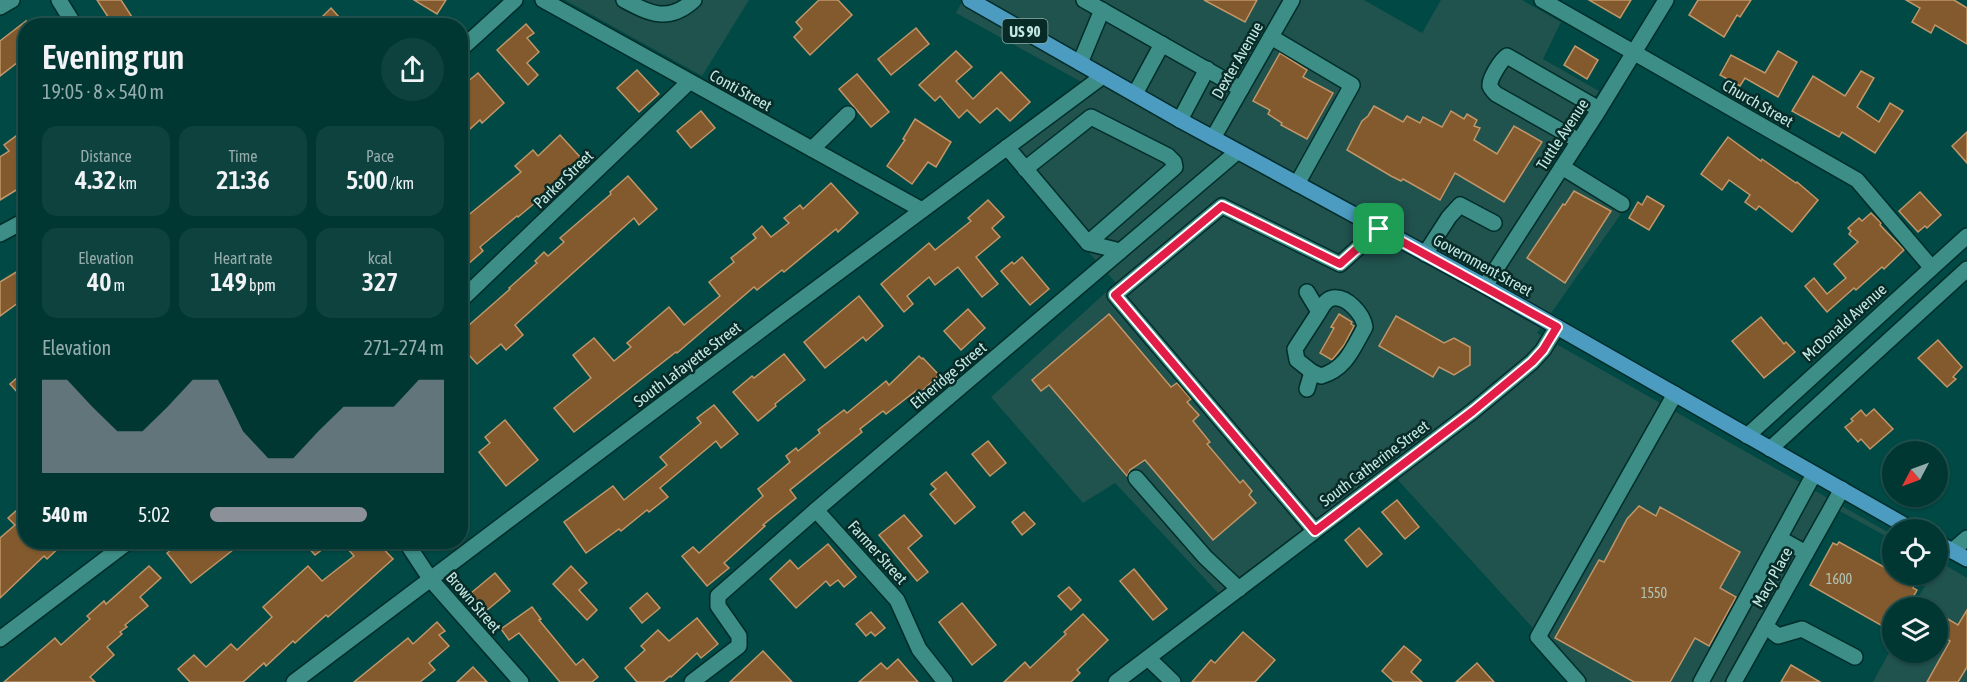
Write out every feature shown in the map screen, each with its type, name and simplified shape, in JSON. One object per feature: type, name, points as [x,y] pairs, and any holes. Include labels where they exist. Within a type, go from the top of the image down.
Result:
[{"type":"main road","name":"Government Street","points":[[970,0],[1180,120],[1485,286],[1894,519]]},
{"type":"main road","points":[[1948,549],[1967,559]]},
{"type":"street","points":[[0,7],[12,0]]},
{"type":"street","points":[[58,0],[70,18]]},
{"type":"street","points":[[468,43],[515,0]]},
{"type":"street","name":"Conti Street","points":[[543,0],[922,210]]},
{"type":"street","points":[[624,0],[647,13],[668,14],[684,9],[694,0]]},
{"type":"street","points":[[1084,0],[1241,89]]},
{"type":"street","name":"Dexter Avenue","points":[[1213,138],[1292,0]]},
{"type":"street","name":"Church Street","points":[[1542,0],[1857,180],[1930,267]]},
{"type":"street","name":"Tuttle Avenue","points":[[1485,286],[1579,141],[1666,0]]},
{"type":"street","points":[[1080,63],[1102,10]]},
{"type":"street","points":[[1271,38],[1352,85],[1297,184]]},
{"type":"street","points":[[1135,94],[1162,44]]},
{"type":"street","points":[[1579,141],[1490,89],[1489,83],[1501,61],[1507,56],[1599,109]]},
{"type":"street","points":[[1180,120],[1207,69]]},
{"type":"street","name":"South Lafayette Street","points":[[294,682],[1103,76]]},
{"type":"street","name":"Parker Street","points":[[468,293],[689,82]]},
{"type":"street","points":[[812,149],[848,114]]},
{"type":"street","points":[[1025,169],[1091,117],[1168,156],[1174,162],[1175,167],[1088,243]]},
{"type":"street","points":[[1007,147],[1088,243],[1120,251]]},
{"type":"street","name":"Etheridge Street","points":[[692,682],[739,646],[739,636],[718,606],[718,596],[1238,152]]},
{"type":"street","points":[[1562,167],[1622,204]]},
{"type":"street","points":[[1425,254],[1449,217],[1460,205],[1494,223]]},
{"type":"street","points":[[1315,531],[1115,295],[1222,206],[1340,264],[1379,229]]},
{"type":"street","points":[[0,234],[18,224]]},
{"type":"street","name":"McDonald Avenue","points":[[1747,436],[1930,267],[1967,236]]},
{"type":"street","points":[[1770,449],[1967,269]]},
{"type":"street","points":[[1307,292],[1319,312]]},
{"type":"street","points":[[1334,298],[1343,300],[1357,310],[1364,320],[1365,327],[1344,363],[1333,372],[1321,376],[1297,360],[1295,349],[1319,312],[1326,302],[1334,298]]},
{"type":"street","name":"South Catherine Street","points":[[1116,682],[1473,411],[1532,362],[1543,350],[1557,327]]},
{"type":"street","points":[[1307,389],[1312,372]]},
{"type":"street","points":[[1578,682],[1538,637],[1675,394]]},
{"type":"street","points":[[1701,682],[1814,474]]},
{"type":"street","points":[[1136,478],[1205,557],[1239,589]]},
{"type":"street","name":"Macy Place","points":[[1734,682],[1842,489]]},
{"type":"street","name":"Farmer Street","points":[[816,510],[897,600],[919,649],[945,682]]},
{"type":"street","points":[[1779,538],[1806,553]]},
{"type":"street","points":[[1948,546],[1967,538]]},
{"type":"street","points":[[0,639],[119,549]]},
{"type":"street","name":"Brown Street","points":[[410,549],[430,580],[521,682]]},
{"type":"street","points":[[1765,626],[1778,636],[1802,629],[1855,657]]},
{"type":"street","points":[[1148,658],[1173,682]]},
{"type":"shaded area","points":[[565,0],[749,0],[702,76]]},
{"type":"shaded area","points":[[963,0],[1364,0],[1422,33],[1441,0],[1522,0],[1561,22],[1543,59],[1599,91],[1548,169],[1621,214],[1537,333],[1882,529],[1882,534],[1825,503],[1724,682],[1582,682],[1387,468],[1221,596],[1115,483],[1083,503],[991,397],[1116,283],[1005,158],[1096,90],[956,13]]},
{"type":"shaded area","points":[[1948,567],[1967,578],[1967,682],[1873,682],[1883,663],[1948,663],[1948,597],[1919,597],[1925,585],[1948,585]]},
{"type":"building","points":[[97,0],[121,0],[132,17],[131,18],[109,18]]},
{"type":"building","points":[[414,0],[446,0],[437,14]]},
{"type":"building","points":[[819,0],[838,0],[852,15],[810,55],[794,37],[802,29],[796,22]]},
{"type":"building","points":[[1204,0],[1257,0],[1245,22]]},
{"type":"building","points":[[1589,0],[1631,0],[1620,18]]},
{"type":"building","points":[[1698,0],[1751,0],[1740,17],[1737,15],[1724,37],[1689,15]]},
{"type":"building","points":[[1906,0],[1954,0],[1967,8],[1967,44],[1935,25],[1931,33],[1912,22],[1920,8]]},
{"type":"building","points":[[331,8],[340,18],[321,18]]},
{"type":"building","points":[[526,24],[534,33],[527,38],[539,52],[527,63],[538,75],[528,85],[497,50]]},
{"type":"building","points":[[18,27],[18,62],[0,76],[0,41]]},
{"type":"building","points":[[916,28],[929,44],[891,75],[878,59]]},
{"type":"building","points":[[1575,46],[1598,60],[1587,79],[1564,65]]},
{"type":"building","points":[[956,51],[972,67],[956,81],[973,99],[1001,72],[1030,102],[1010,121],[997,108],[980,123],[967,110],[959,118],[940,96],[935,101],[919,85]]},
{"type":"building","points":[[1778,51],[1797,62],[1778,97],[1745,78],[1740,86],[1720,75],[1731,55],[1765,73]]},
{"type":"building","points":[[1280,53],[1307,70],[1303,77],[1333,93],[1307,139],[1281,125],[1282,123],[1268,114],[1270,110],[1253,101]]},
{"type":"building","points":[[637,70],[659,94],[639,112],[617,88]]},
{"type":"building","points":[[1861,71],[1874,78],[1857,107],[1879,122],[1890,103],[1903,111],[1875,153],[1842,132],[1839,137],[1792,111],[1813,76],[1845,96]]},
{"type":"building","points":[[478,73],[504,103],[482,123],[480,120],[468,131],[468,81]]},
{"type":"building","points":[[857,74],[889,112],[871,127],[839,89]]},
{"type":"building","points":[[1374,106],[1403,122],[1407,116],[1420,123],[1423,117],[1442,127],[1451,111],[1464,119],[1467,114],[1477,120],[1474,126],[1480,128],[1474,140],[1497,154],[1514,126],[1542,142],[1504,202],[1455,173],[1440,200],[1403,179],[1401,181],[1391,176],[1347,150],[1362,121]]},
{"type":"building","points":[[701,111],[715,128],[691,148],[677,131]]},
{"type":"building","points":[[915,119],[951,142],[936,167],[928,162],[912,184],[887,166],[905,140],[903,139]]},
{"type":"building","points":[[1967,132],[1967,163],[1952,146]]},
{"type":"building","points":[[18,134],[18,189],[0,200],[0,157],[9,151],[4,145]]},
{"type":"building","points":[[560,135],[581,158],[536,202],[480,247],[483,251],[468,264],[468,215],[521,172],[515,166],[533,150],[538,156]]},
{"type":"building","points":[[1728,137],[1761,161],[1762,159],[1797,182],[1818,200],[1792,232],[1759,206],[1756,210],[1745,202],[1750,195],[1729,180],[1722,190],[1701,174]]},
{"type":"building","points":[[628,176],[657,209],[639,225],[634,218],[515,325],[523,335],[506,350],[501,344],[477,364],[468,354],[468,326],[537,263],[535,261],[544,252],[548,256],[564,242],[560,238],[611,194],[610,192]]},
{"type":"building","points":[[831,183],[858,213],[838,232],[836,229],[784,272],[782,270],[757,290],[754,287],[677,353],[574,432],[554,408],[591,378],[573,355],[594,338],[614,361],[631,347],[627,343],[669,307],[684,325],[720,296],[709,282],[734,262],[731,258],[756,238],[753,234],[762,226],[771,237],[789,223],[784,218],[800,205],[803,209]]},
{"type":"building","points":[[1574,191],[1611,211],[1565,283],[1527,258]]},
{"type":"building","points":[[1920,192],[1941,215],[1927,228],[1925,226],[1918,232],[1899,211]]},
{"type":"building","points":[[1647,196],[1664,206],[1649,230],[1629,218],[1638,202],[1642,205]]},
{"type":"building","points":[[988,200],[1004,217],[992,228],[1000,237],[976,257],[998,284],[982,297],[958,267],[935,285],[929,277],[907,296],[913,304],[904,312],[881,284],[929,243],[935,250],[971,221],[968,218]]},
{"type":"building","points":[[1871,213],[1904,250],[1884,269],[1882,267],[1856,290],[1854,288],[1827,312],[1805,286],[1814,278],[1827,294],[1846,278],[1834,264],[1858,242],[1849,234],[1851,231],[1848,228],[1859,218],[1862,221]]},
{"type":"building","points":[[1022,257],[1049,289],[1030,305],[1001,271]]},
{"type":"building","points":[[18,271],[18,303],[0,316],[0,282]]},
{"type":"building","points":[[859,296],[883,326],[866,341],[863,337],[825,368],[804,342]]},
{"type":"building","points":[[968,309],[985,328],[961,350],[944,331]]},
{"type":"building","points":[[1109,314],[1171,387],[1177,383],[1191,399],[1187,402],[1199,415],[1193,421],[1210,442],[1207,444],[1240,483],[1243,480],[1252,491],[1249,495],[1256,503],[1213,540],[1145,460],[1130,470],[1127,476],[1049,385],[1041,391],[1032,380]]},
{"type":"building","points":[[1339,314],[1352,322],[1354,326],[1344,345],[1332,360],[1320,353]]},
{"type":"building","points":[[1396,316],[1444,343],[1454,338],[1470,347],[1470,365],[1454,375],[1439,367],[1433,377],[1379,346]]},
{"type":"building","points":[[1761,317],[1784,344],[1786,342],[1795,352],[1764,378],[1732,341]]},
{"type":"building","points":[[1938,340],[1962,367],[1953,377],[1956,379],[1947,387],[1918,358]]},
{"type":"building","points":[[784,354],[805,380],[758,421],[733,392]]},
{"type":"building","points":[[919,356],[939,375],[920,393],[917,390],[886,414],[883,411],[860,429],[862,432],[790,490],[796,498],[763,525],[765,526],[724,563],[729,568],[707,586],[682,556],[693,547],[699,553],[763,496],[758,489],[790,462],[786,456],[796,448],[798,451],[820,433],[818,430],[844,410],[847,413],[886,381],[889,385]]},
{"type":"building","points":[[18,377],[18,393],[10,384]]},
{"type":"building","points":[[714,405],[738,434],[721,448],[716,441],[660,488],[668,497],[586,553],[564,522],[613,486],[624,500],[667,465],[660,457],[701,423],[697,418]]},
{"type":"building","points":[[1874,409],[1893,429],[1870,449],[1861,439],[1858,442],[1845,427],[1861,410],[1866,416]]},
{"type":"building","points":[[505,420],[538,460],[506,486],[479,452],[490,443],[485,437]]},
{"type":"building","points":[[988,441],[1006,463],[990,476],[972,454]]},
{"type":"building","points":[[946,472],[975,507],[955,524],[930,494],[936,489],[931,484]]},
{"type":"building","points":[[1397,500],[1419,527],[1405,539],[1382,512]]},
{"type":"building","points":[[1639,506],[1656,516],[1660,507],[1740,552],[1720,588],[1736,597],[1709,646],[1695,638],[1670,682],[1634,682],[1555,638],[1599,560],[1604,562],[1627,519]]},
{"type":"building","points":[[18,509],[18,549],[58,549],[47,559],[44,556],[0,598],[0,538],[15,525],[8,518]]},
{"type":"building","points":[[1024,512],[1035,524],[1022,535],[1012,522]]},
{"type":"building","points":[[904,515],[922,536],[908,548],[928,572],[917,581],[879,535]]},
{"type":"building","points":[[1359,528],[1382,554],[1367,567],[1345,540]]},
{"type":"building","points":[[1839,542],[1882,566],[1882,585],[1914,585],[1913,588],[1917,590],[1913,597],[1882,597],[1882,626],[1810,585],[1833,543],[1837,545]]},
{"type":"building","points":[[828,544],[856,577],[844,587],[838,580],[830,586],[826,581],[796,608],[770,579],[790,560],[798,569]]},
{"type":"building","points":[[172,549],[233,550],[191,583],[167,553]]},
{"type":"building","points":[[309,549],[323,549],[315,555]]},
{"type":"building","points":[[348,549],[384,549],[393,559],[328,617],[326,615],[295,643],[293,641],[266,666],[264,663],[243,682],[190,682],[178,669],[194,655],[206,667],[231,644],[237,650],[272,617],[263,607],[308,566],[322,581],[354,556]]},
{"type":"building","points":[[149,566],[161,578],[140,597],[148,606],[125,625],[127,627],[120,632],[122,634],[107,647],[114,655],[90,677],[95,682],[4,682],[55,638],[61,645],[90,619],[87,616],[104,601],[106,604]]},
{"type":"building","points":[[571,566],[587,583],[579,590],[597,610],[587,620],[553,584]]},
{"type":"building","points":[[1134,569],[1167,609],[1153,620],[1120,581]]},
{"type":"building","points":[[495,573],[510,591],[486,611],[471,593]]},
{"type":"building","points":[[1069,587],[1081,600],[1071,610],[1058,596]]},
{"type":"building","points":[[647,593],[660,608],[642,623],[630,608]]},
{"type":"building","points":[[962,603],[996,645],[972,665],[939,622]]},
{"type":"building","points":[[532,607],[541,619],[539,620],[576,665],[583,659],[598,677],[592,682],[560,682],[519,633],[509,640],[501,629]]},
{"type":"building","points":[[1967,610],[1967,667],[1958,682],[1927,682],[1938,663],[1948,663],[1950,641],[1948,640],[1948,619],[1958,625]]},
{"type":"building","points":[[871,612],[885,628],[875,636],[871,632],[866,636],[856,624]]},
{"type":"building","points":[[1083,614],[1108,640],[1077,670],[1080,673],[1071,682],[1004,682],[1025,662],[1030,668],[1066,634],[1064,632]]},
{"type":"building","points":[[697,618],[718,644],[701,658],[697,653],[663,682],[637,682],[625,668],[645,650],[641,646],[658,630],[669,641]]},
{"type":"building","points":[[437,622],[445,631],[439,635],[449,646],[429,663],[435,670],[420,682],[354,682],[408,638],[413,644]]},
{"type":"building","points":[[1243,632],[1275,660],[1255,682],[1192,682],[1211,660],[1215,663]]},
{"type":"building","points":[[1404,646],[1421,660],[1411,672],[1422,682],[1394,682],[1382,671]]},
{"type":"building","points":[[763,651],[792,682],[730,682]]},
{"type":"building","points":[[898,659],[918,682],[859,682],[881,663],[887,669]]},
{"type":"building","points":[[1477,663],[1494,682],[1456,682]]},
{"type":"building","points":[[1791,665],[1820,682],[1781,682]]},
{"type":"building","points":[[473,667],[487,682],[457,682]]},
{"type":"route","points":[[1222,206],[1340,264],[1379,229],[1557,327],[1543,350],[1532,362],[1473,411],[1315,531],[1115,295],[1222,206]]}]
